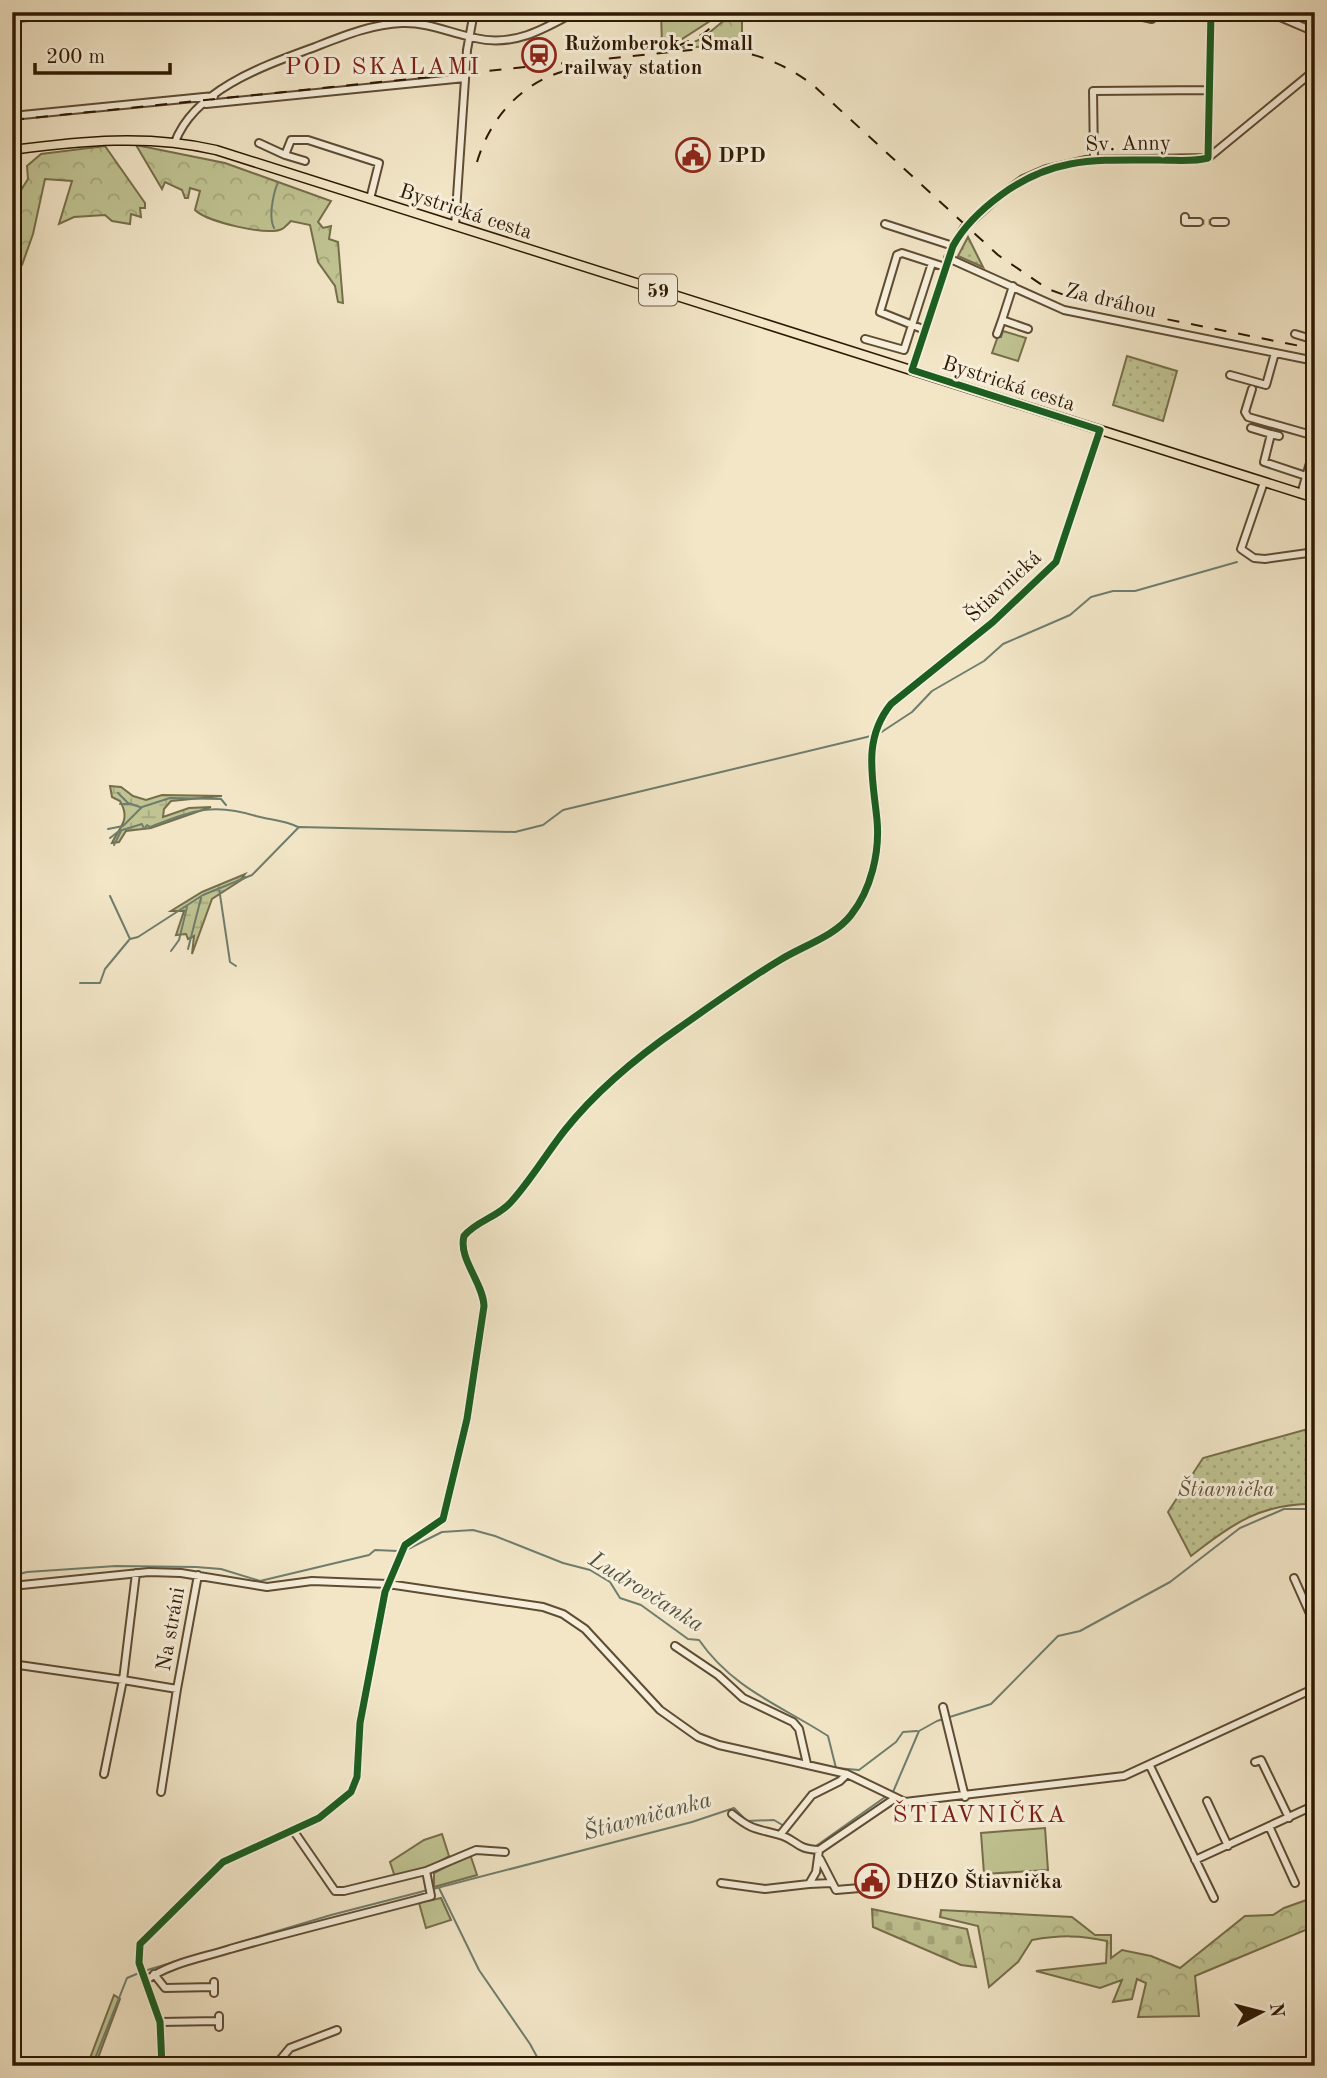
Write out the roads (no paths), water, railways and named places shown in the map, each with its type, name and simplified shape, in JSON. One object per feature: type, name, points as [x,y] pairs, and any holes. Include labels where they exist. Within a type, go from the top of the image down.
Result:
[{"type":"main road","name":"Bystrická cesta","points":[[12,150],[109,139],[175,142],[229,154],[1315,498]]},
{"type":"street","points":[[455,226],[465,78],[474,12]]},
{"type":"street","points":[[175,142],[186,120],[214,96],[259,67],[371,27],[416,23],[493,41],[520,39],[575,12]]},
{"type":"street","points":[[1121,12],[1152,19],[1155,14],[1222,12]]},
{"type":"street","points":[[1268,12],[1315,32]]},
{"type":"street","points":[[1208,158],[1211,13]]},
{"type":"street","points":[[1208,158],[1315,70]]},
{"type":"street","points":[[206,104],[465,78]]},
{"type":"street","points":[[1094,160],[1093,92],[1208,90]]},
{"type":"street","points":[[12,116],[214,96]]},
{"type":"street","name":"Bystrická cesta","points":[[285,155],[291,140],[299,139],[379,163],[370,199]]},
{"type":"street","points":[[259,144],[305,161]]},
{"type":"street","name":"Sv. Anny","points":[[953,246],[968,224],[1023,180],[1068,163],[1208,158]]},
{"type":"street","points":[[1185,217],[1185,222],[1199,222]]},
{"type":"street","points":[[1214,222],[1224,222]]},
{"type":"street","points":[[885,224],[953,246]]},
{"type":"street","name":"Bystrická cesta","points":[[912,370],[953,246]]},
{"type":"street","name":"Bystrická cesta","points":[[925,330],[880,312],[897,255],[902,253],[945,267]]},
{"type":"street","name":"Za dráhou","points":[[947,258],[1064,310],[1315,361]]},
{"type":"street","points":[[865,339],[904,350],[932,263]]},
{"type":"street","points":[[997,334],[1013,286]]},
{"type":"street","points":[[1002,320],[1028,329]]},
{"type":"street","points":[[1296,334],[1315,340]]},
{"type":"street","points":[[1230,375],[1266,384],[1275,353]]},
{"type":"street","points":[[1252,390],[1245,412],[1248,417],[1315,436]]},
{"type":"street","points":[[1251,428],[1279,436]]},
{"type":"street","name":"Štiavnická","points":[[388,1584],[401,1551],[412,1538],[443,1519],[462,1447],[484,1306],[481,1290],[464,1250],[464,1236],[507,1207],[565,1130],[605,1087],[638,1058],[770,967],[830,932],[850,916],[869,879],[877,838],[870,758],[875,730],[891,704],[993,622],[1056,562],[1100,430]]},
{"type":"street","points":[[1271,434],[1264,462],[1306,476]]},
{"type":"street","points":[[1301,494],[1315,446]]},
{"type":"street","points":[[1264,482],[1241,549],[1254,558],[1265,559],[1315,552]]},
{"type":"street","points":[[12,1586],[136,1573],[198,1575],[267,1587],[312,1581],[388,1584],[520,1602],[563,1614],[585,1629],[679,1727],[719,1745],[847,1774],[894,1798],[910,1802],[1124,1776],[1315,1688]]},
{"type":"street","name":"Na stráni","points":[[104,1774],[123,1680],[136,1573]]},
{"type":"street","name":"Na stráni","points":[[161,1792],[198,1575]]},
{"type":"street","points":[[1294,1578],[1315,1625]]},
{"type":"street","points":[[162,2066],[160,2022],[138,1955],[142,1940],[216,1868],[242,1852],[293,1830],[334,1808],[354,1785],[360,1723],[388,1584]]},
{"type":"street","points":[[1306,1607],[1315,1602]]},
{"type":"street","points":[[675,1646],[705,1665],[743,1698],[793,1722],[799,1729],[807,1765]]},
{"type":"street","name":"Na stráni","points":[[12,1664],[177,1689]]},
{"type":"street","points":[[943,1707],[965,1797]]},
{"type":"street","points":[[1255,1762],[1261,1760],[1289,1818]]},
{"type":"street","points":[[1150,1766],[1214,1898]]},
{"type":"street","points":[[783,1830],[812,1795],[840,1781],[847,1774]]},
{"type":"street","points":[[783,1830],[796,1846],[819,1850],[894,1798]]},
{"type":"street","points":[[1208,1801],[1228,1846]]},
{"type":"street","points":[[1195,1860],[1315,1805]]},
{"type":"street","points":[[732,1814],[751,1830],[783,1830]]},
{"type":"street","points":[[1269,1826],[1295,1883]]},
{"type":"street","points":[[293,1830],[332,1888],[338,1892],[426,1871],[476,1850],[505,1852]]},
{"type":"street","points":[[819,1850],[820,1859],[836,1890],[872,1887]]},
{"type":"street","points":[[809,1884],[820,1859]]},
{"type":"street","points":[[143,1975],[155,1974],[334,1920],[431,1896],[426,1871]]},
{"type":"street","points":[[721,1883],[765,1889],[831,1883]]},
{"type":"street","points":[[155,1974],[165,1988],[214,1987]]},
{"type":"street","points":[[160,2022],[219,2021]]},
{"type":"street","points":[[275,2066],[290,2048],[337,2030]]},
{"type":"water","points":[[94,12],[12,23],[12,15]]},
{"type":"waterway","points":[[274,228],[272,208],[278,183]]},
{"type":"waterway","points":[[877,735],[912,712],[932,691],[984,661],[1003,644],[1070,615],[1091,597],[1113,591],[1135,591],[1237,562]]},
{"type":"waterway","points":[[110,896],[130,939],[138,937],[203,895],[252,875],[299,827],[515,832],[543,825],[563,810],[871,736]]},
{"type":"waterway","points":[[118,793],[128,803],[140,807]]},
{"type":"waterway","points":[[108,829],[123,826],[142,807],[170,798],[221,799],[226,805]]},
{"type":"waterway","points":[[120,804],[130,804]]},
{"type":"waterway","points":[[110,838],[119,831],[142,824],[144,829],[147,825],[150,827],[190,813],[214,809],[241,812],[298,827]]},
{"type":"waterway","points":[[114,845],[121,831]]},
{"type":"waterway","points":[[219,888],[230,962],[236,966]]},
{"type":"waterway","points":[[188,949],[201,898]]},
{"type":"waterway","points":[[171,951],[179,940],[187,907]]},
{"type":"waterway","points":[[80,983],[100,983],[105,969],[129,940]]},
{"type":"waterway","name":"Štiavničanka","points":[[893,1792],[919,1731],[937,1721],[991,1704],[1058,1636],[1080,1631],[1170,1582],[1240,1528],[1284,1509],[1315,1509]]},
{"type":"waterway","name":"Ludrovčanka","points":[[404,1551],[442,1532],[473,1530],[563,1563],[590,1570],[610,1582],[620,1598],[641,1605],[688,1639],[699,1640],[712,1657],[742,1684],[828,1736],[836,1768],[859,1770],[896,1742],[903,1732],[917,1731]]},
{"type":"waterway","name":"Ludrovčanka","points":[[12,1576],[27,1572],[116,1566],[196,1567],[221,1569],[260,1581],[369,1555],[375,1550],[398,1551]]},
{"type":"waterway","name":"Štiavničanka","points":[[816,1846],[888,1795]]},
{"type":"waterway","name":"Štiavničanka","points":[[433,1889],[692,1822],[734,1808],[747,1821],[774,1820],[784,1826]]},
{"type":"waterway","points":[[439,1888],[479,1970],[542,2066]]},
{"type":"waterway","name":"Štiavničanka","points":[[144,1971],[331,1915],[428,1890]]},
{"type":"waterway","name":"Štiavničanka","points":[[92,2066],[127,1978],[139,1973]]},
{"type":"tunnel","points":[[1199,222],[1214,222]]},
{"type":"railway","points":[[678,46],[703,34],[730,12]]},
{"type":"railway","points":[[12,120],[691,50],[740,52],[785,67],[813,85],[998,255],[1048,289],[1086,303],[1315,349]]},
{"type":"railway","points":[[477,162],[491,129],[512,102],[539,82],[572,69]]},
{"type":"place","name":"Ružomberok - Small railway station","points":[[539,55]]},
{"type":"place","name":"DPD","points":[[693,155]]},
{"type":"place","name":"DHZO Štiavnička","points":[[872,1881]]},
{"type":"district","name":"POD SKALAMI","points":[[383,66]]},
{"type":"district","name":"ŠTIAVNIČKA","points":[[980,1814]]},
{"type":"park label","name":"Štiavnička","points":[[1226,1489]]}]
